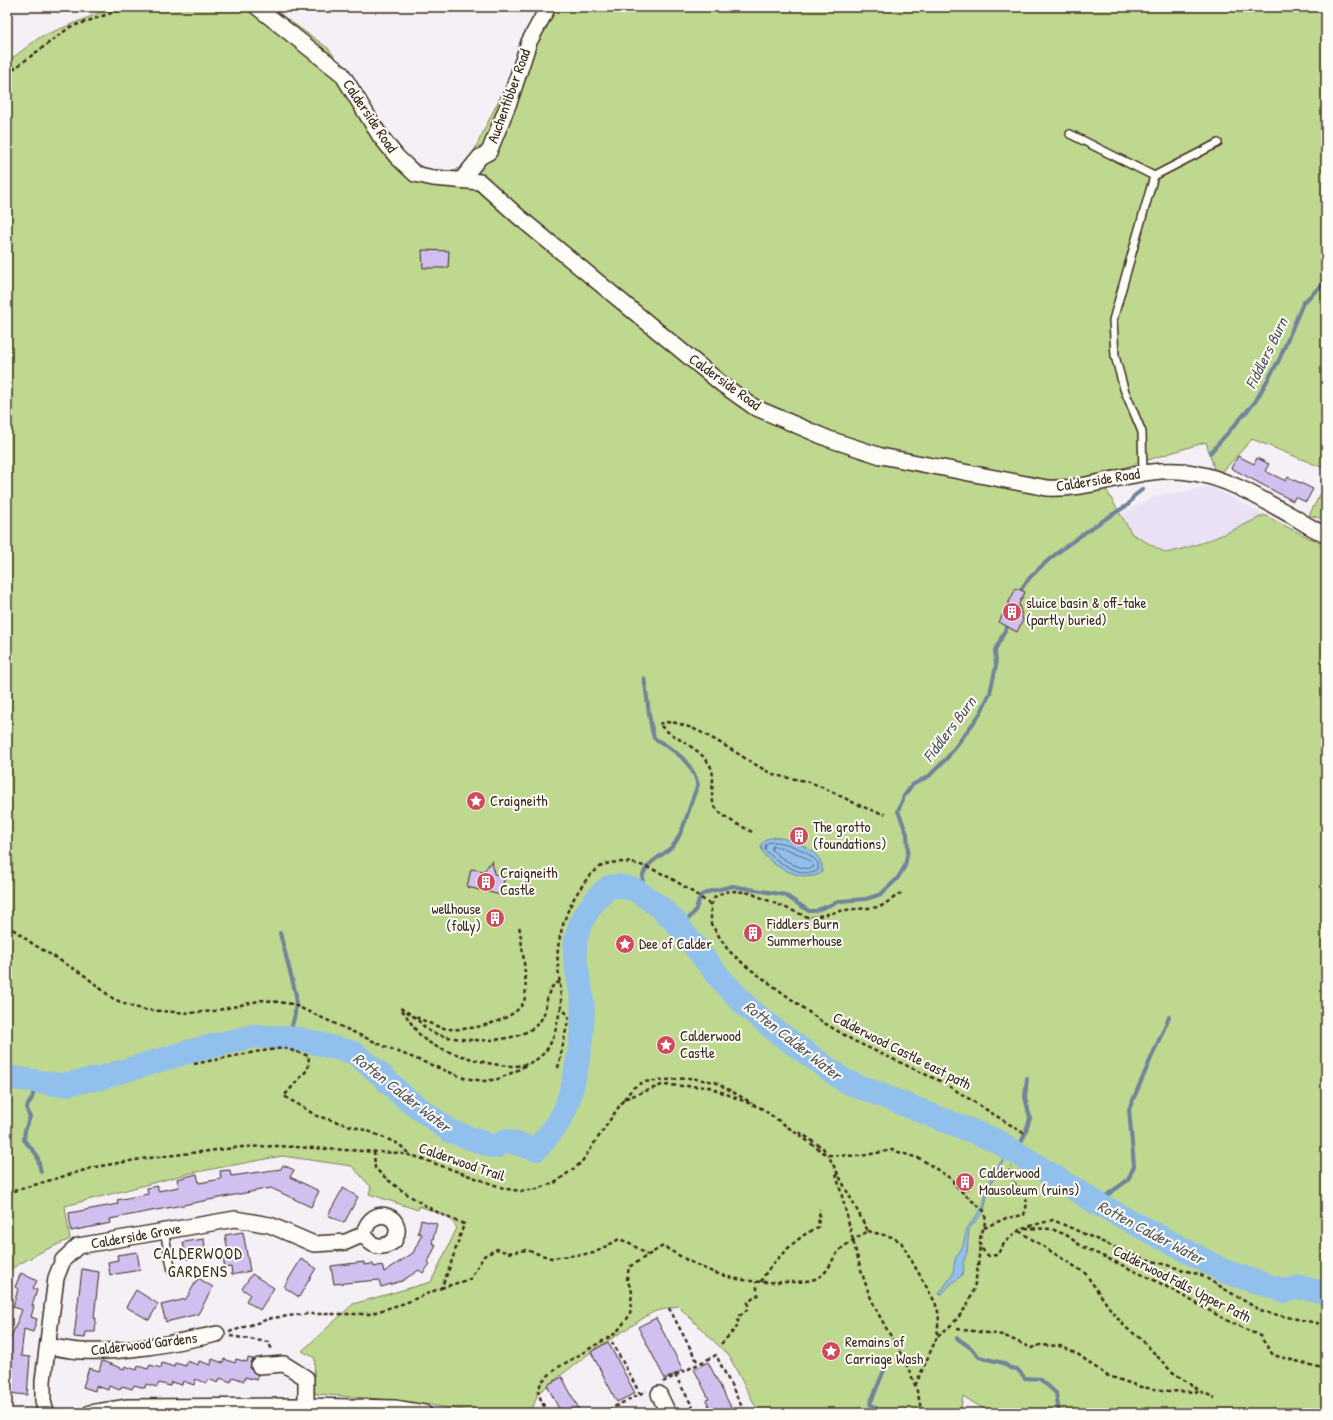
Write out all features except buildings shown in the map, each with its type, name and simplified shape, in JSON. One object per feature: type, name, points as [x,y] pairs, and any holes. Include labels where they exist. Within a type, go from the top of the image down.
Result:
[{"type":"street","name":"Calderside Road","points":[[257,7],[342,74],[380,136],[397,157],[415,174],[433,178],[462,179],[480,182],[519,217],[723,385],[754,407],[822,436],[881,456],[1047,488],[1057,488],[1143,472],[1162,470],[1193,473],[1217,478],[1326,534]]},
{"type":"street","name":"Auchentibber Road","points":[[462,179],[480,157],[489,152],[510,100],[529,42],[548,7]]},
{"type":"street","name":"Calderside Grove","points":[[46,1413],[43,1401],[43,1381],[56,1278],[63,1260],[78,1246],[235,1219],[270,1225],[314,1244],[346,1242],[364,1234]]},
{"type":"street","name":"Calderwood Gardens","points":[[48,1346],[81,1351],[112,1350],[173,1343],[219,1334]]},
{"type":"street","points":[[259,1366],[284,1364],[306,1378],[306,1406]]},
{"type":"street","points":[[657,1389],[668,1413]]},
{"type":"street","points":[[90,1413],[128,1407],[306,1406],[395,1410],[424,1413]]},
{"type":"lane","points":[[1070,134],[1154,176]]},
{"type":"lane","points":[[1143,472],[1142,432],[1124,389],[1115,356],[1113,320],[1154,176],[1218,143]]},
{"type":"lane","points":[[164,1231],[172,1271]]},
{"type":"path","points":[[7,74],[70,27],[129,7]]},
{"type":"path","points":[[752,832],[725,817],[716,807],[713,800],[714,772],[709,762],[699,751],[666,732],[659,724],[665,721],[700,731],[770,773],[785,779],[807,781],[871,811],[885,814]]},
{"type":"path","points":[[7,926],[33,944],[84,975],[112,998],[127,1005],[145,1010],[191,1013],[214,1011],[263,1000],[292,1004],[400,1052],[464,1078],[484,1081],[498,1079],[516,1071],[534,1061],[547,1049],[554,1035],[561,1008],[558,949],[567,913],[576,894],[592,873],[606,864],[621,863],[637,865],[658,871],[688,888],[711,905],[715,897],[724,892],[735,891],[750,893],[810,918],[845,910],[880,907],[901,893]]},
{"type":"path","name":"Calderwood Castle east path","points":[[711,905],[711,924],[728,950],[770,984],[821,1021],[854,1041],[944,1083],[1025,1134]]},
{"type":"path","points":[[400,1008],[435,1026],[451,1029],[490,1024],[505,1018],[518,1009],[524,1001],[525,983],[519,925]]},
{"type":"path","points":[[400,1008],[414,1016],[430,1031],[445,1037],[467,1040],[494,1040],[510,1038],[527,1032],[537,1025],[544,1016],[550,990],[554,984],[560,982]]},
{"type":"path","points":[[400,1008],[407,1015],[416,1031],[425,1040],[439,1048],[493,1064],[509,1066],[528,1064]]},
{"type":"path","points":[[558,1068],[569,1016],[561,1008]]},
{"type":"path","points":[[194,1064],[284,1048],[309,1056],[308,1069],[284,1096],[317,1116],[368,1132],[399,1144],[410,1156]]},
{"type":"path","name":"Calderwood Trail","points":[[7,1193],[95,1167],[141,1159],[242,1147],[278,1146],[374,1151],[410,1156],[506,1189],[521,1191],[537,1189],[556,1182],[581,1163],[624,1099],[633,1088],[643,1082],[690,1078],[716,1082],[761,1108]]},
{"type":"path","points":[[624,1099],[662,1085],[709,1087],[761,1108],[827,1154],[833,1163],[850,1232],[867,1290],[901,1355],[920,1399],[920,1413]]},
{"type":"path","points":[[827,1154],[861,1156],[892,1150],[921,1159],[953,1180],[954,1185],[984,1211],[986,1216],[983,1229],[980,1234],[977,1278],[969,1302],[958,1320],[937,1337]]},
{"type":"path","points":[[374,1151],[374,1168],[382,1176],[418,1200],[464,1224],[441,1288]]},
{"type":"path","points":[[827,1154],[868,1231],[892,1237],[901,1242],[935,1302],[939,1315],[937,1337],[914,1386]]},
{"type":"path","points":[[983,1229],[1006,1218],[1024,1214],[1027,1204],[1025,1193],[1013,1182],[1008,1173],[1011,1167]]},
{"type":"path","points":[[761,1282],[765,1273],[785,1252],[804,1234],[818,1227],[820,1209]]},
{"type":"path","points":[[980,1244],[983,1251],[989,1256],[997,1255],[1005,1242],[1022,1228],[1053,1220],[1132,1255],[1201,1275],[1263,1312],[1326,1325]]},
{"type":"path","name":"Calderwood Falls Upper Path","points":[[1022,1228],[1052,1229],[1068,1236],[1081,1246],[1158,1282],[1230,1322],[1260,1336],[1273,1355],[1326,1369]]},
{"type":"path","points":[[547,1413],[538,1393],[541,1382],[557,1368],[616,1333],[630,1315],[632,1292],[627,1279],[628,1267],[647,1255],[663,1246],[694,1265],[731,1279],[756,1282],[800,1282],[816,1279],[829,1269],[839,1251],[868,1231]]},
{"type":"path","points":[[1019,1231],[1085,1273],[1125,1327],[1141,1339],[1171,1371],[1202,1392],[1215,1398]]},
{"type":"path","points":[[219,1334],[272,1318],[319,1313],[369,1314],[405,1303],[441,1288],[470,1279],[484,1256],[497,1249],[508,1253],[526,1250],[551,1258],[594,1253],[619,1238],[630,1243],[647,1255]]},
{"type":"path","points":[[721,1344],[737,1327],[739,1316],[748,1309],[748,1302],[758,1295],[756,1282]]},
{"type":"path","points":[[669,1308],[698,1363]]},
{"type":"path","points":[[956,1329],[1004,1335],[1031,1348],[1051,1345],[1064,1348],[1079,1355],[1106,1375],[1141,1387],[1169,1391],[1202,1392]]},
{"type":"path","points":[[219,1334],[268,1342],[280,1364]]},
{"type":"path","points":[[612,1342],[640,1394]]},
{"type":"path","points":[[602,1413],[640,1394],[657,1389],[675,1376],[716,1355],[745,1413]]},
{"type":"path","points":[[675,1376],[696,1413]]},
{"type":"shaded area","points":[[1212,487],[1264,515],[1240,528],[1185,549],[1166,553],[1132,534],[1121,514],[1160,495]]},
{"type":"green space","points":[[114,7],[270,7],[328,48],[406,156],[425,169],[455,171],[470,159],[544,7],[1326,7],[1326,469],[1252,439],[1217,478],[1206,442],[1061,487],[1101,481],[1132,534],[1166,553],[1216,537],[1264,515],[1309,538],[1326,544],[1326,1413],[990,1413],[963,1396],[960,1413],[759,1413],[729,1356],[678,1306],[653,1312],[591,1352],[538,1393],[531,1413],[480,1413],[406,1401],[316,1394],[313,1388],[315,1358],[302,1351],[353,1304],[431,1282],[457,1228],[449,1217],[419,1206],[418,1210],[369,1194],[371,1187],[352,1166],[282,1156],[191,1173],[65,1206],[70,1239],[41,1252],[7,1271],[7,62],[40,37]]},
{"type":"green space","points":[[1326,484],[1326,520],[1309,515]]},
{"type":"water","points":[[776,837],[799,844],[813,852],[819,858],[822,865],[822,872],[815,876],[806,876],[796,874],[776,865],[762,851],[761,844],[766,839]]},
{"type":"water","points":[[1009,1148],[1010,1149],[989,1187],[984,1211],[969,1229],[967,1253],[963,1263],[964,1269],[961,1276],[941,1295],[939,1294],[953,1274],[955,1259],[963,1246],[967,1228],[983,1207],[987,1185]]},
{"type":"waterway","name":"Fiddlers Burn","points":[[1210,453],[1255,402],[1279,360],[1303,303],[1326,281]]},
{"type":"waterway","name":"Fiddlers Burn","points":[[1019,594],[1025,583],[1051,558],[1084,533],[1128,505],[1134,496],[1143,489]]},
{"type":"waterway","name":"Fiddlers Burn","points":[[682,927],[695,911],[701,895],[733,886],[785,895],[809,911],[815,911],[840,901],[866,899],[881,894],[897,879],[905,866],[908,850],[907,834],[898,811],[904,796],[912,785],[929,776],[947,758],[980,714],[990,693],[996,666],[995,650],[1009,623]]},
{"type":"waterway","points":[[642,894],[643,875],[645,870],[653,861],[675,843],[685,822],[698,785],[687,763],[675,752],[654,738],[650,723],[644,678]]},
{"type":"waterway","name":"Rotten Calder Water","points":[[7,1077],[61,1085],[100,1078],[184,1053],[253,1036],[300,1039],[354,1053],[381,1075],[404,1097],[450,1131],[495,1147],[506,1141],[536,1149],[553,1130],[566,1107],[570,1096],[579,1054],[583,1012],[575,955],[578,931],[586,914],[602,893],[609,887],[617,886],[634,889],[660,907],[677,924],[719,977],[746,1006],[776,1031],[845,1081],[997,1141],[1100,1205],[1226,1272],[1285,1291],[1300,1287],[1326,1294]]},
{"type":"waterway","points":[[280,933],[296,995],[295,1014],[289,1038]]},
{"type":"waterway","points":[[1100,1205],[1107,1195],[1128,1180],[1134,1166],[1129,1109],[1169,1017]]},
{"type":"waterway","points":[[1016,1153],[1025,1134],[1030,1118],[1025,1097],[1027,1078]]},
{"type":"waterway","points":[[31,1081],[33,1093],[32,1099],[27,1107],[30,1117],[25,1130],[24,1140],[37,1155],[41,1172]]},
{"type":"waterway","points":[[957,1338],[971,1348],[979,1357],[1003,1363],[1010,1368],[1017,1369],[1025,1378],[1040,1379],[1056,1393],[1059,1413]]},
{"type":"waterway","points":[[877,1413],[875,1407],[870,1404],[885,1368]]},
{"type":"place","name":"sluice basin & off-take (partly buried)","points":[[1012,612]]},
{"type":"place","name":"Craigneith","points":[[476,801]]},
{"type":"place","name":"The grotto (foundations)","points":[[799,836]]},
{"type":"place","name":"Craigneith Castle","points":[[486,882]]},
{"type":"place","name":"wellhouse (folly)","points":[[495,918]]},
{"type":"place","name":"Fiddlers Burn Summerhouse","points":[[753,933]]},
{"type":"place","name":"Dee of Calder","points":[[625,944]]},
{"type":"place","name":"Calderwood Castle","points":[[666,1045]]},
{"type":"place","name":"Calderwood Mausoleum (ruins)","points":[[965,1182]]},
{"type":"place","name":"Remains of Carriage Wash","points":[[831,1351]]},
{"type":"district","name":"CALDERWOOD GARDENS","points":[[198,1262]]}]
